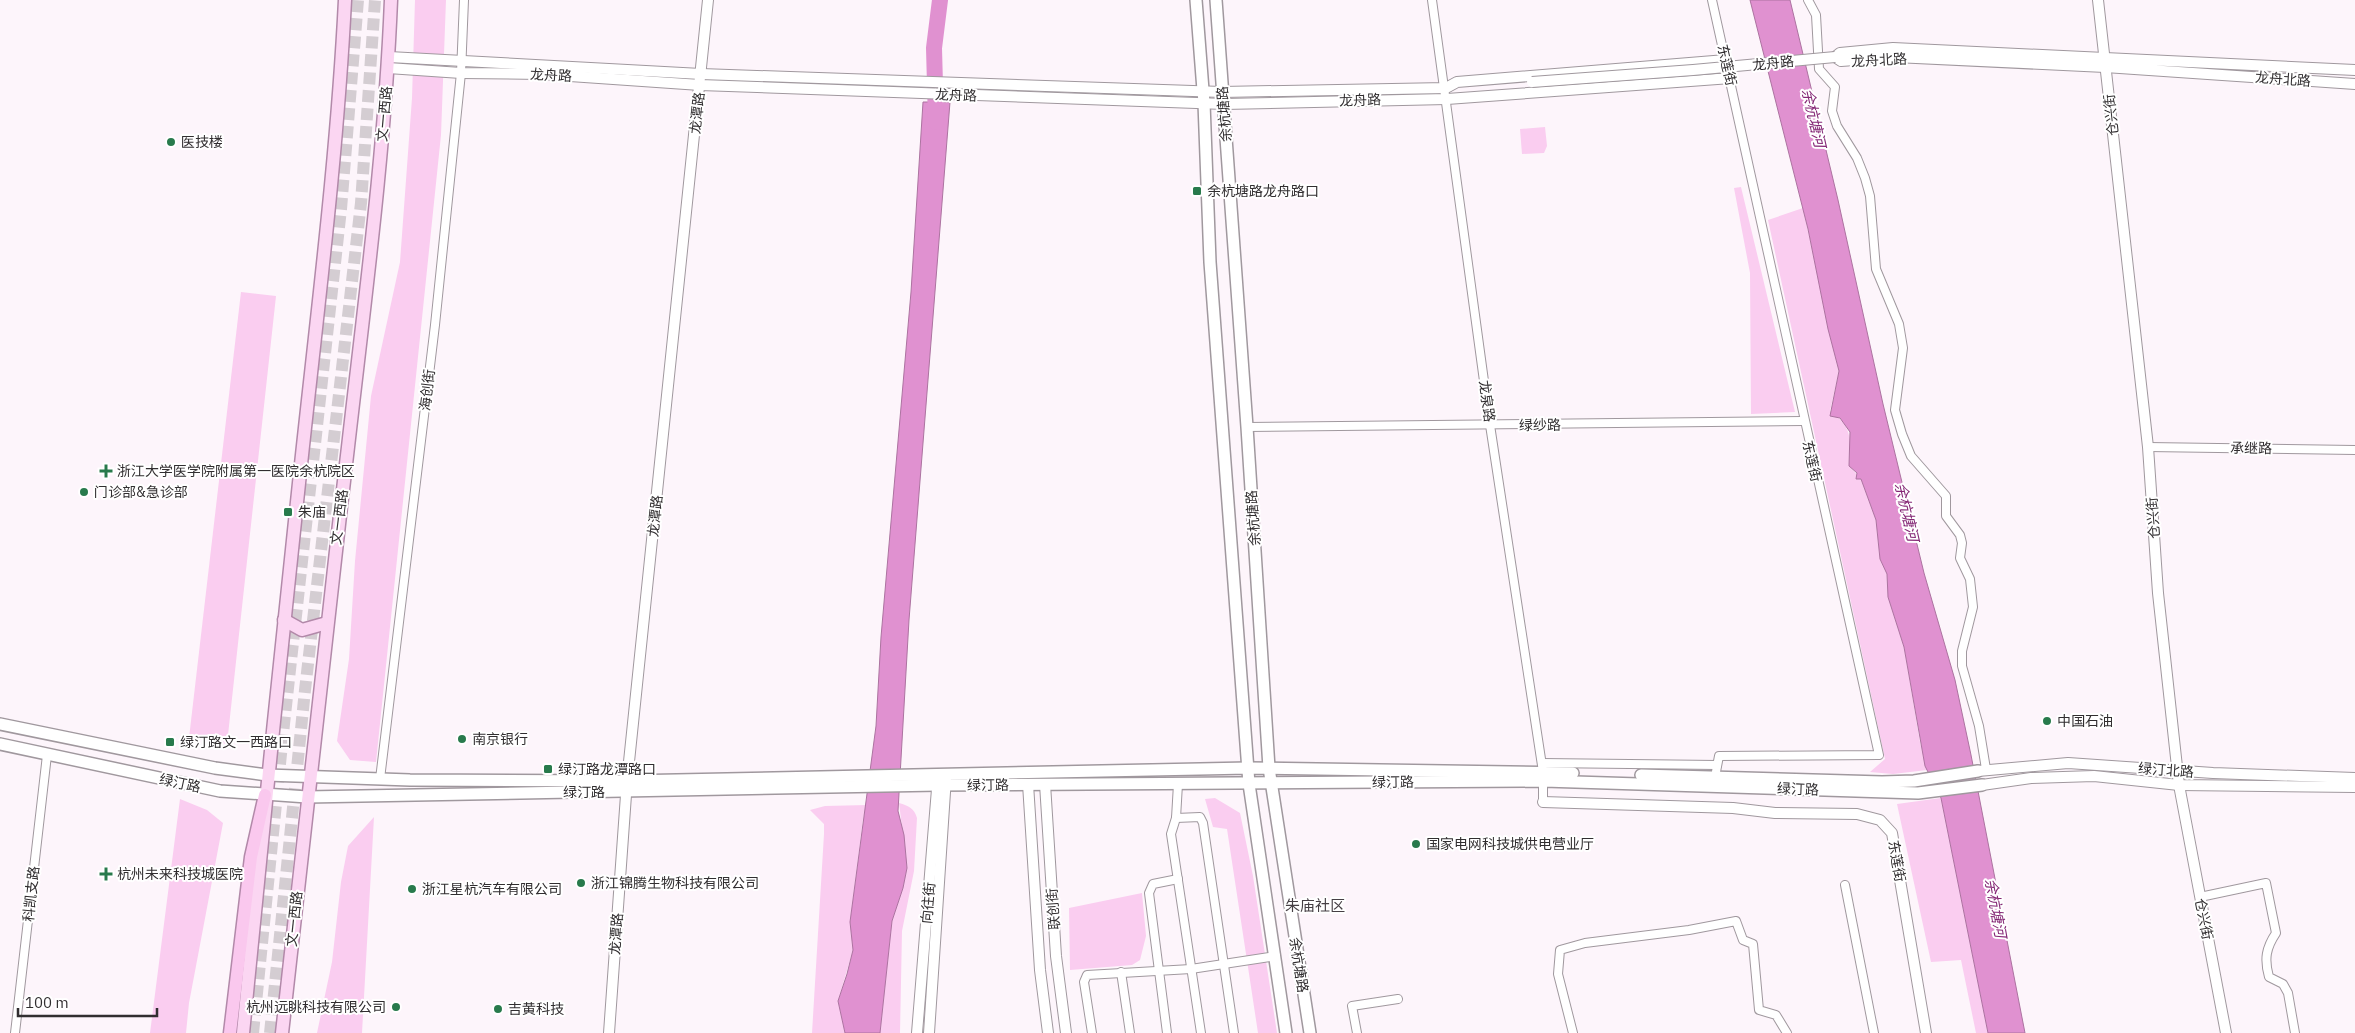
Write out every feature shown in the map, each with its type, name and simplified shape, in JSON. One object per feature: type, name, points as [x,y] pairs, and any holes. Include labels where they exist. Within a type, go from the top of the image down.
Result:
[{"type":"highway","points":[[230,1033],[251,857],[265,796]]},
{"type":"main road","points":[[243,1033],[267,775],[320,287],[342,58],[345,0]]},
{"type":"main road","name":"文一西路","points":[[282,1033],[309,776],[374,218],[388,63],[391,0]]},
{"type":"main road","name":"余杭塘路","points":[[1196,0],[1204,103],[1210,262],[1249,784],[1286,1033]]},
{"type":"main road","name":"余杭塘路","points":[[1216,0],[1247,427],[1268,768],[1310,1033]]},
{"type":"main road","points":[[284,620],[302,630],[327,623]]},
{"type":"main road","name":"绿汀路","points":[[0,724],[215,768],[267,775],[674,789],[905,787],[942,780],[1248,768],[1543,772],[1716,771],[1914,781],[1982,770]]},
{"type":"main road","name":"绿汀路","points":[[0,744],[220,791],[265,796],[307,797],[906,774],[942,780],[1028,784],[1270,784],[1543,772],[1918,793],[1982,785]]},
{"type":"street","name":"海创街","points":[[380,779],[433,335],[461,73],[464,0]]},
{"type":"street","name":"龙潭路","points":[[609,1033],[626,786],[708,0]]},
{"type":"street","name":"龙泉路","points":[[1432,0],[1446,88],[1490,425],[1543,772],[1543,802]]},
{"type":"street","name":"东莲街","points":[[1712,0],[1731,78],[1803,421],[1879,755],[1719,756],[1716,771]]},
{"type":"street","points":[[1808,0],[1816,15],[1819,69],[1835,87],[1832,111],[1837,126],[1857,158],[1865,178],[1870,196],[1876,270],[1899,324],[1903,348],[1896,410],[1902,434],[1911,456],[1946,496],[1946,516],[1960,535],[1962,543],[1960,558],[1970,579],[1972,607],[1962,651],[1962,666],[1979,726],[1982,770]]},
{"type":"street","name":"仓兴街","points":[[2098,0],[2148,447],[2158,593],[2179,785],[2226,1033]]},
{"type":"street","name":"龙舟北路","points":[[1835,57],[1840,53],[1893,48],[2105,62],[2355,84]]},
{"type":"street","name":"龙舟路","points":[[1514,76],[1532,82],[1835,57]]},
{"type":"street","name":"龙舟路","points":[[388,63],[462,61],[701,74],[1222,92],[1446,88],[1457,82],[1514,76],[1726,60]]},
{"type":"street","name":"龙舟北路","points":[[2105,62],[2355,70]]},
{"type":"street","name":"龙舟路","points":[[388,63],[461,73],[542,74],[700,85],[1224,104],[1447,99],[1731,78]]},
{"type":"street","points":[[1524,92],[1532,82]]},
{"type":"street","name":"绿纱路","points":[[1247,427],[1803,421]]},
{"type":"street","name":"承继路","points":[[2148,447],[2355,450]]},
{"type":"street","name":"科凯支路","points":[[15,1033],[47,755]]},
{"type":"street","name":"绿汀北路","points":[[1982,770],[2068,763],[2178,772],[2355,778]]},
{"type":"street","name":"绿汀北路","points":[[1982,785],[2031,778],[2094,776],[2179,785],[2355,787]]},
{"type":"street","name":"向往街","points":[[917,1033],[942,780]]},
{"type":"street","name":"向往街","points":[[929,1033],[942,780]]},
{"type":"street","name":"联创街","points":[[1028,784],[1040,970],[1048,1033]]},
{"type":"street","name":"联创街","points":[[1045,784],[1056,956],[1066,1033]]},
{"type":"street","points":[[1178,784],[1176,818],[1171,834],[1201,1033]]},
{"type":"street","name":"东莲街","points":[[1543,802],[1733,808],[1775,813],[1857,814],[1880,820],[1892,833],[1926,1033]]},
{"type":"street","points":[[1176,818],[1200,817],[1203,823],[1234,1033]]},
{"type":"street","points":[[1167,1033],[1149,893],[1153,884],[1178,879]]},
{"type":"street","points":[[2200,897],[2266,883],[2276,933],[2268,946],[2265,964],[2269,977],[2283,984],[2288,993],[2295,1033]]},
{"type":"street","points":[[1845,885],[1874,1033]]},
{"type":"street","points":[[1573,1033],[1558,974],[1560,950],[1585,943],[1689,930],[1736,921],[1743,940],[1753,944],[1759,1010],[1776,1014],[1787,1033]]},
{"type":"street","points":[[1092,1033],[1084,982],[1087,975],[1191,969],[1276,956]]},
{"type":"street","points":[[1121,972],[1130,1033]]},
{"type":"street","points":[[1357,1033],[1352,1006],[1398,999]]},
{"type":"shaded area","points":[[415,0],[446,0],[441,135],[376,762],[350,760],[337,741],[349,659],[355,561],[371,396],[400,262],[412,98]]},
{"type":"shaded area","points":[[1545,127],[1547,146],[1544,153],[1522,154],[1520,129]]},
{"type":"shaded area","points":[[1741,187],[1795,412],[1751,414],[1750,273],[1734,188]]},
{"type":"shaded area","points":[[1803,208],[1839,371],[1830,411],[1838,417],[1847,429],[1850,441],[1849,466],[1861,479],[1876,520],[1880,559],[1887,573],[1888,597],[1904,647],[1920,742],[1927,770],[1893,774],[1870,772],[1885,759],[1768,220]]},
{"type":"shaded area","points":[[241,292],[276,296],[227,744],[189,738]]},
{"type":"shaded area","points":[[1215,798],[1240,813],[1253,876],[1277,1033],[1258,1033],[1227,829],[1213,827],[1205,799]]},
{"type":"shaded area","points":[[1941,798],[1988,1033],[1976,1033],[1961,960],[1931,962],[1897,804]]},
{"type":"shaded area","points":[[180,799],[207,810],[223,823],[189,1003],[186,1033],[150,1033]]},
{"type":"shaded area","points":[[899,803],[911,808],[917,818],[914,871],[902,931],[900,1033],[880,1033],[892,921],[903,888],[907,868]]},
{"type":"shaded area","points":[[867,805],[863,819],[850,922],[853,950],[838,1001],[845,1033],[812,1033],[824,824],[810,810],[825,806]]},
{"type":"shaded area","points":[[374,817],[362,1033],[317,1033],[332,962],[341,882],[348,846]]},
{"type":"shaded area","points":[[1142,893],[1146,936],[1140,960],[1132,965],[1070,970],[1069,908]]},
{"type":"water","name":"余杭塘河","points":[[1750,0],[1790,0],[1924,573],[1955,680],[2025,1033],[1988,1033],[1941,798],[1925,766],[1904,647],[1888,597],[1887,574],[1880,559],[1876,520],[1861,479],[1856,479],[1857,473],[1849,466],[1850,432],[1840,418],[1830,416],[1839,371],[1828,329],[1808,229]]},
{"type":"water","points":[[923,102],[950,102],[909,620],[898,811],[904,835],[907,868],[903,888],[892,921],[880,1033],[845,1033],[838,1001],[853,950],[850,922],[876,726],[881,637],[911,292]]},
{"type":"waterway","points":[[936,122],[934,48],[940,0]]},
{"type":"tunnel","points":[[253,1033],[284,724],[341,209],[358,0]]},
{"type":"tunnel","points":[[270,1033],[305,690],[361,203],[375,0]]},
{"type":"place","name":"医技楼","points":[[171,142]]},
{"type":"place","name":"余杭塘路龙舟路口","points":[[1197,191]]},
{"type":"place","name":"浙江大学医学院附属第一医院余杭院区","points":[[106,471]]},
{"type":"place","name":"门诊部&急诊部","points":[[84,492]]},
{"type":"place","name":"朱庙","points":[[288,512]]},
{"type":"place","name":"中国石油","points":[[2047,721]]},
{"type":"place","name":"南京银行","points":[[462,739]]},
{"type":"place","name":"绿汀路文一西路口","points":[[170,742]]},
{"type":"place","name":"绿汀路龙潭路口","points":[[548,769]]},
{"type":"place","name":"国家电网科技城供电营业厅","points":[[1416,844]]},
{"type":"place","name":"杭州未来科技城医院","points":[[106,874]]},
{"type":"place","name":"浙江锦腾生物科技有限公司","points":[[581,883]]},
{"type":"place","name":"浙江星杭汽车有限公司","points":[[412,889]]},
{"type":"place","name":"杭州远眺科技有限公司","points":[[396,1007]]},
{"type":"place","name":"吉黄科技","points":[[498,1009]]},
{"type":"district","name":"朱庙社区","points":[[1315,905]]}]
